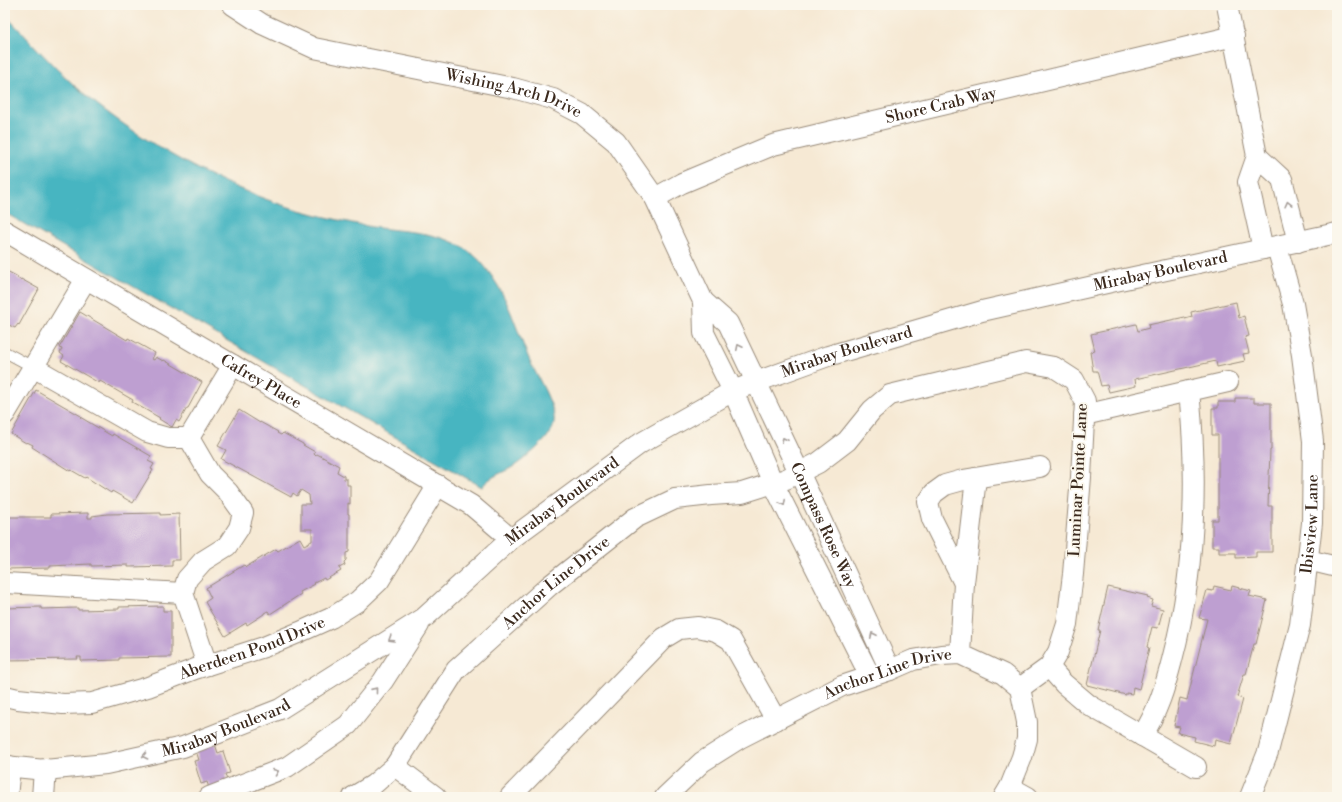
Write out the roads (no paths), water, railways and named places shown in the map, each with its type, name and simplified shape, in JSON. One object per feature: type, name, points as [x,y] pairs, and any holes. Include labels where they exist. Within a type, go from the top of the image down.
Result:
[{"type":"street","name":"Wishing Arch Drive","points":[[233,5],[262,24],[314,48],[513,88],[553,99],[582,114],[616,142],[655,198],[703,301],[704,333],[733,391]]},
{"type":"street","points":[[1226,5],[1234,36],[1257,156],[1248,182],[1270,248]]},
{"type":"street","name":"Shore Crab Way","points":[[655,198],[682,184],[773,145],[1234,36]]},
{"type":"street","points":[[1257,156],[1282,179],[1298,242]]},
{"type":"street","name":"Cafrey Place","points":[[5,231],[471,505],[511,539]]},
{"type":"street","name":"Mirabay Boulevard","points":[[7,766],[45,770],[106,764],[183,747],[280,709],[424,618],[511,539],[641,443],[733,391],[828,356],[982,311],[1337,233]]},
{"type":"street","name":"Ibisview Lane","points":[[1250,797],[1268,752],[1300,625],[1312,522],[1313,441],[1302,355],[1293,304],[1270,248]]},
{"type":"street","points":[[5,414],[86,279]]},
{"type":"street","name":"Wishing Arch Drive","points":[[703,301],[728,322],[756,382]]},
{"type":"street","name":"Luminar Pointe Lane","points":[[773,483],[786,479],[818,463],[847,441],[872,410],[890,395],[1026,362],[1054,367],[1074,380],[1085,401],[1073,574],[1067,624],[1058,652],[1049,667],[1020,688]]},
{"type":"street","points":[[189,438],[233,365]]},
{"type":"street","points":[[33,367],[147,432],[168,438],[189,438]]},
{"type":"street","name":"Compass Rose Way","points":[[756,382],[890,670]]},
{"type":"street","points":[[1084,415],[1228,382]]},
{"type":"street","name":"Compass Rose Way","points":[[733,391],[773,483],[870,676]]},
{"type":"street","points":[[1142,736],[1153,719],[1166,684],[1176,647],[1184,606],[1193,526],[1193,432],[1189,391]]},
{"type":"street","points":[[189,438],[210,474],[228,492],[243,512],[239,528],[228,546],[203,561],[187,579],[183,593],[207,666]]},
{"type":"street","points":[[964,583],[932,519],[928,502],[934,493],[945,485],[1040,467]]},
{"type":"street","points":[[960,654],[964,583],[976,478]]},
{"type":"street","name":"Anchor Line Drive","points":[[353,797],[373,785],[395,766],[456,670],[549,586],[635,518],[674,499],[711,494],[742,493],[773,483]]},
{"type":"street","name":"Aberdeen Pond Drive","points":[[5,696],[63,704],[92,703],[148,687],[264,647],[331,618],[358,601],[380,581],[438,485]]},
{"type":"street","points":[[1308,560],[1337,567]]},
{"type":"street","points":[[5,583],[183,593]]},
{"type":"street","name":"Mirabay Boulevard","points":[[210,797],[288,767],[348,724],[383,681],[424,618]]},
{"type":"street","points":[[510,797],[664,638],[679,629],[698,627],[716,631],[731,640],[776,720]]},
{"type":"street","name":"Anchor Line Drive","points":[[665,797],[702,762],[740,738],[842,686],[890,670],[914,660],[941,655],[960,654],[1003,674],[1020,688]]},
{"type":"street","points":[[1049,667],[1064,684],[1089,705],[1196,767]]},
{"type":"street","points":[[1020,688],[1027,722],[1027,739],[1022,757],[1007,792],[1028,797]]},
{"type":"street","points":[[6,797],[7,766]]},
{"type":"street","points":[[395,766],[436,797]]},
{"type":"street","points":[[43,797],[45,770]]},
{"type":"lane","points":[[5,352],[33,367]]},
{"type":"water","points":[[5,15],[66,78],[99,106],[124,125],[151,142],[207,174],[265,199],[295,209],[372,227],[437,236],[449,240],[474,255],[488,271],[504,296],[529,360],[550,402],[554,421],[553,427],[546,438],[521,461],[491,479],[482,487],[5,213]]}]
